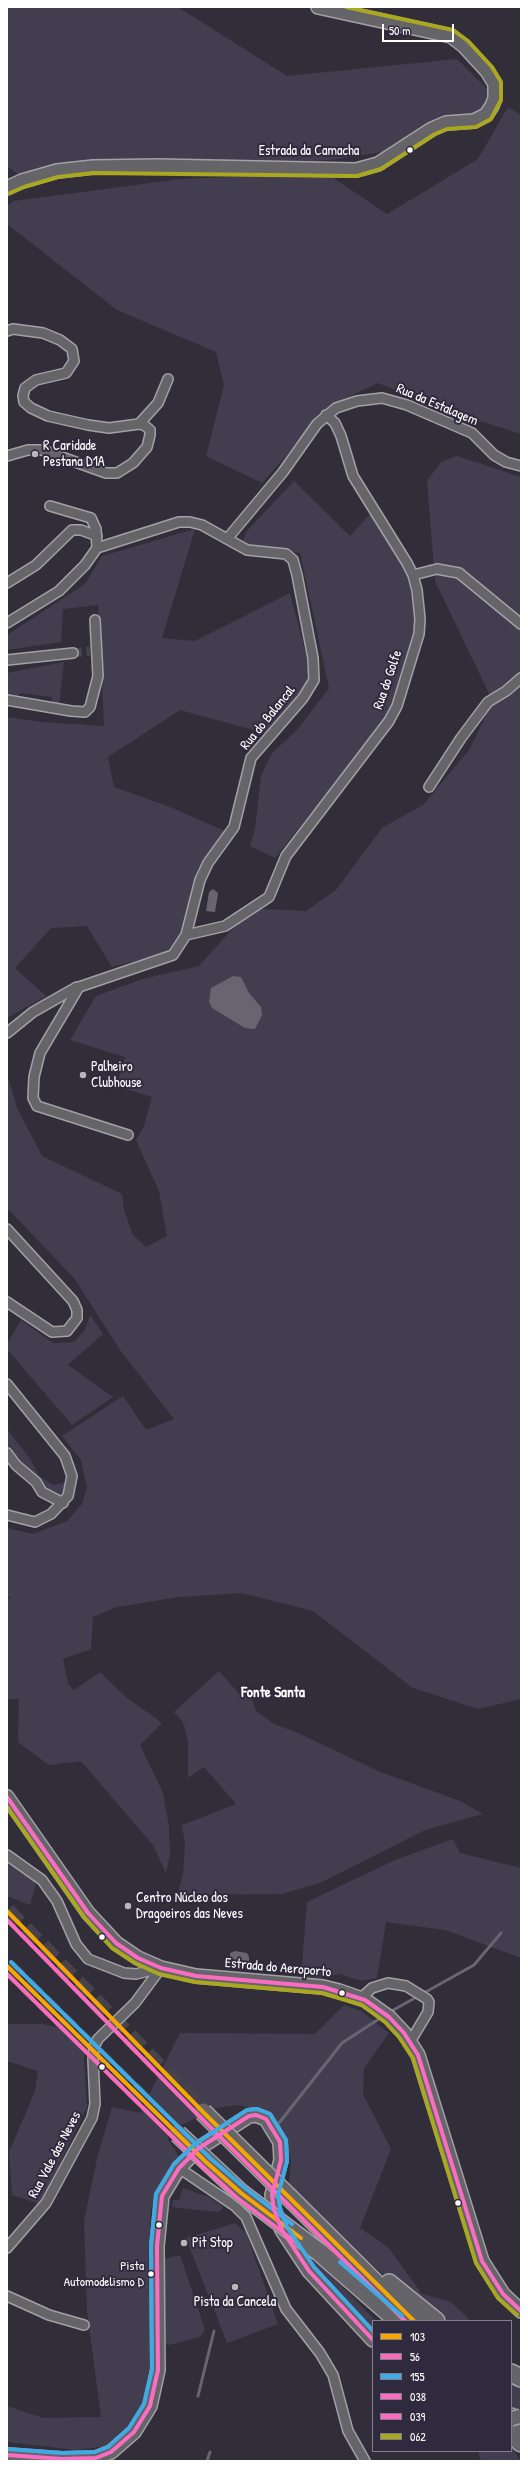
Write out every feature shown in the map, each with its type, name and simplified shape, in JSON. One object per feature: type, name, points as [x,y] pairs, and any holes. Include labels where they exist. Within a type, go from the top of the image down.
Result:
[{"type":"highway","points":[[203,2112],[413,2320]]},
{"type":"highway","points":[[178,2134],[241,2193],[322,2254],[397,2320]]},
{"type":"highway","points":[[326,2234],[435,2320]]},
{"type":"highway","points":[[322,2254],[383,2320]]},
{"type":"highway","points":[[512,2374],[521,2378]]},
{"type":"highway","points":[[512,2419],[521,2427]]},
{"type":"highway","points":[[512,2434],[521,2443]]},
{"type":"main road","name":"Estrada da Camacha","points":[[7,188],[22,181],[57,171],[93,167],[158,166],[356,170],[378,164],[432,129],[446,123],[474,121],[486,114],[492,106],[495,98],[495,84],[487,71],[464,46],[451,36],[318,7]]},
{"type":"main road","name":"Estrada do Aeroporto","points":[[7,1797],[98,1926],[126,1950],[161,1968],[196,1976],[323,1987],[364,2000],[390,2017],[400,2028],[418,2055],[482,2261],[503,2294],[521,2310]]},
{"type":"main road","points":[[7,2455],[62,2459],[96,2458],[111,2452],[123,2443],[143,2419],[155,2391],[158,2370],[157,2246],[159,2206],[167,2185],[179,2168],[199,2148],[249,2116],[261,2117],[271,2124],[282,2149],[272,2200],[282,2230],[309,2271],[372,2339]]},
{"type":"street","points":[[7,330],[13,329],[43,333],[60,340],[72,349],[74,361],[66,374],[36,380],[25,388],[23,396],[24,402],[31,408],[48,416],[88,425],[108,428],[138,424],[144,425],[150,430],[147,446],[133,463],[117,473],[106,473],[42,450],[20,451],[7,456]]},
{"type":"street","points":[[138,424],[158,403],[168,379]]},
{"type":"street","name":"Rua da Estalagem","points":[[227,539],[326,415],[336,408],[357,401],[382,398],[407,405],[472,433],[494,455],[506,462],[521,466]]},
{"type":"street","name":"Rua do Golfe","points":[[186,935],[225,926],[269,897],[286,856],[389,721],[397,706],[419,634],[420,620],[417,590],[407,563],[353,476],[341,436],[335,423],[326,415]]},
{"type":"street","points":[[7,623],[59,591],[85,565],[97,548],[97,536],[94,523],[86,515],[50,506]]},
{"type":"street","name":"Rua do Balancal","points":[[7,1033],[33,1012],[79,987],[173,956],[186,935],[200,880],[208,863],[234,827],[251,758],[303,698],[314,680],[313,658],[293,560],[278,552],[247,550],[202,525],[190,522],[179,522],[97,548]]},
{"type":"street","points":[[7,583],[36,565],[72,530],[81,530],[97,536]]},
{"type":"street","points":[[412,575],[436,569],[459,573],[521,624]]},
{"type":"street","points":[[7,700],[85,712],[93,701],[97,682],[93,651],[95,620]]},
{"type":"street","points":[[7,660],[73,653]]},
{"type":"street","points":[[429,787],[461,738],[488,702],[506,691],[521,678]]},
{"type":"street","points":[[79,987],[40,1053],[34,1077],[33,1098],[37,1106],[128,1135]]},
{"type":"street","points":[[7,1229],[73,1302],[77,1310],[77,1318],[67,1331],[52,1332],[7,1302]]},
{"type":"street","points":[[7,1384],[65,1456],[72,1476],[71,1486],[63,1503],[51,1514],[35,1522],[7,1515]]},
{"type":"street","points":[[7,1453],[16,1465],[36,1482],[42,1492],[63,1503]]},
{"type":"street","points":[[7,1855],[42,1880],[57,1901],[76,1944],[88,1959],[124,1973],[136,1974],[161,1968]]},
{"type":"street","name":"Rua Vale das Neves","points":[[7,2248],[46,2204],[92,2118],[95,2104],[94,2047],[98,2039],[134,2003],[161,1968]]},
{"type":"street","points":[[364,2000],[372,1988],[388,1982],[406,1986],[424,1996],[429,2002],[428,2012],[410,2042]]},
{"type":"street","points":[[179,2168],[235,2206],[246,2217],[286,2309],[320,2353],[333,2375],[348,2432],[365,2461]]},
{"type":"street","points":[[7,2296],[49,2315],[84,2325]]},
{"type":"shaded area","points":[[7,7],[178,7],[287,76],[457,59],[490,92],[486,107],[474,115],[445,116],[389,151],[331,160],[24,179],[7,166]]},
{"type":"shaded area","points":[[508,107],[521,115],[521,434],[439,408],[378,383],[331,405],[262,483],[206,456],[224,385],[216,352],[117,310],[7,224],[7,206],[14,201],[181,179],[326,173],[387,214],[478,159]]},
{"type":"shaded area","points":[[457,456],[521,477],[521,1699],[478,1709],[413,1688],[313,1611],[242,1593],[179,1597],[117,1607],[93,1617],[91,1649],[63,1659],[68,1684],[74,1690],[100,1672],[126,1697],[162,1723],[140,1745],[163,1793],[169,1827],[170,1855],[166,1873],[153,1845],[81,1761],[49,1765],[18,1742],[19,1699],[7,1699],[7,1599],[11,1598],[7,1596],[7,1528],[33,1534],[67,1521],[82,1504],[87,1487],[81,1460],[62,1436],[123,1396],[146,1430],[174,1419],[120,1350],[74,1278],[7,1208],[7,1073],[17,1108],[42,1156],[122,1194],[124,1210],[133,1235],[146,1247],[167,1236],[159,1191],[136,1140],[144,1126],[152,1097],[117,1086],[125,1057],[70,1040],[96,996],[143,979],[199,966],[234,927],[260,909],[306,911],[336,890],[382,828],[423,805],[469,750],[493,702],[435,581],[427,481],[441,462]]},
{"type":"shaded area","points":[[294,481],[350,536],[370,514],[408,574],[417,624],[388,716],[275,858],[250,846],[255,829],[261,776],[272,753],[297,730],[329,688],[300,553],[248,546],[243,540],[246,532]]},
{"type":"shaded area","points":[[195,529],[162,638],[195,641],[290,593],[313,681],[268,734],[180,710],[108,757],[114,787],[170,807],[225,831],[205,858],[198,873],[186,931],[174,951],[112,967],[87,926],[51,928],[15,968],[46,996],[7,1018],[7,717],[41,722],[104,726],[98,605],[63,609],[61,642],[7,650],[7,635],[85,584],[102,556]]},
{"type":"shaded area","points":[[64,662],[59,705],[54,705],[51,697],[21,693],[16,697],[7,696],[7,673]]},
{"type":"shaded area","points":[[213,889],[218,893],[215,912],[206,911],[209,892]]},
{"type":"shaded area","points":[[233,976],[241,977],[249,993],[261,1007],[262,1015],[255,1029],[245,1028],[212,1008],[209,1002],[211,988]]},
{"type":"shaded area","points":[[90,1315],[103,1334],[68,1365],[113,1397],[72,1425],[7,1349],[7,1344],[21,1320],[53,1343],[74,1342],[85,1330]]},
{"type":"shaded area","points":[[7,1429],[31,1460],[39,1476],[53,1485],[64,1483],[64,1491],[60,1496],[45,1488],[20,1463],[7,1445]]},
{"type":"shaded area","points":[[219,1671],[241,1696],[250,1694],[256,1711],[274,1724],[298,1733],[378,1771],[460,1801],[483,1814],[425,1830],[322,1882],[282,1894],[181,1895],[178,1893],[183,1875],[185,1845],[182,1825],[236,1804],[204,1767],[188,1778],[188,1741],[183,1722],[174,1712]]},
{"type":"shaded area","points":[[453,1839],[460,1853],[521,1868],[521,1958],[445,1930],[386,1922],[377,1978],[361,1981],[340,1974],[319,1978],[301,1977],[307,1902],[395,1860]]},
{"type":"shaded area","points":[[7,1863],[37,1879],[30,1905],[7,1896]]},
{"type":"shaded area","points":[[235,1951],[247,1953],[249,1961],[245,1964],[230,1961],[230,1953]]},
{"type":"shaded area","points":[[344,2005],[361,2011],[389,2033],[364,2068],[363,2094],[391,2149],[360,2228],[388,2247],[422,2294],[451,2302],[470,2320],[441,2320],[378,2270],[305,2205],[289,2184],[291,2161],[286,2140],[275,2119],[257,2109],[238,2105],[216,2108],[180,2126],[167,2138],[180,2158],[151,2209],[148,2266],[151,2380],[146,2405],[129,2428],[107,2446],[76,2450],[7,2442],[7,2406],[43,2418],[101,2417],[87,2310],[84,2221],[97,2159],[112,2107],[140,2113],[180,2033],[315,2034]]},
{"type":"shaded area","points":[[7,2024],[43,2024],[93,2036],[84,2058],[87,2107],[40,2204],[12,2195],[9,2152],[35,2091],[38,2071],[7,2061]]},
{"type":"shaded area","points":[[183,2188],[209,2197],[223,2207],[222,2210],[218,2212],[172,2207],[173,2200],[179,2200]]},
{"type":"shaded area","name":"Pista da Cancela","points":[[235,2223],[246,2233],[278,2324],[227,2343],[186,2238]]},
{"type":"shaded area","points":[[180,2255],[205,2330],[200,2337],[169,2345],[162,2339],[161,2260]]},
{"type":"shaded area","points":[[316,2260],[375,2320],[372,2320],[372,2329],[312,2263]]},
{"type":"shaded area","points":[[512,2380],[521,2384],[521,2408],[515,2409],[512,2407]]},
{"type":"shaded area","points":[[512,2448],[521,2461],[481,2461],[478,2452],[512,2452]]},
{"type":"waterway","points":[[388,2013],[474,1965],[501,1933]]},
{"type":"waterway","points":[[279,2123],[342,2043],[382,2017]]},
{"type":"waterway","points":[[198,2396],[214,2331]]},
{"type":"waterway","points":[[207,2461],[210,2452]]},
{"type":"tunnel","points":[[73,653],[90,651]]},
{"type":"tunnel","points":[[7,1911],[203,2112]]},
{"type":"tunnel","points":[[7,1966],[178,2134]]},
{"type":"transit line","name":"062","points":[[10,193],[24,187],[58,177],[93,173],[357,176],[381,169],[435,134],[447,129],[476,127],[491,119],[501,100],[501,82],[492,67],[468,41],[453,30],[346,7]]},
{"type":"transit line","name":"038","points":[[7,1797],[88,1913],[116,1943],[138,1958],[161,1968],[196,1976],[323,1987],[365,2000],[389,2017],[404,2033],[418,2055],[482,2261],[503,2294],[521,2311]]},
{"type":"transit line","name":"062","points":[[7,1807],[84,1917],[112,1948],[135,1963],[159,1974],[195,1982],[322,1993],[362,2005],[385,2022],[399,2037],[413,2058],[476,2263],[498,2298],[517,2315]]},
{"type":"transit line","name":"103","points":[[7,1911],[203,2112],[413,2320]]},
{"type":"transit line","name":"56","points":[[7,1920],[199,2116],[404,2320]]},
{"type":"transit line","name":"155","points":[[11,1962],[210,2158],[245,2188],[292,2224]]},
{"type":"transit line","name":"103","points":[[7,1966],[206,2162],[241,2193],[301,2238]]},
{"type":"transit line","name":"56","points":[[7,1974],[202,2166],[237,2198],[297,2243]]},
{"type":"transit line","name":"155","points":[[7,2449],[62,2453],[95,2452],[108,2447],[129,2428],[144,2404],[152,2369],[151,2246],[156,2194],[174,2164],[195,2144],[247,2110],[257,2109],[270,2114],[286,2140],[287,2161],[278,2195],[280,2208],[287,2227],[314,2267],[372,2330]]},
{"type":"transit line","name":"039","points":[[7,2455],[62,2459],[96,2458],[111,2452],[134,2432],[150,2406],[158,2370],[157,2246],[162,2196],[179,2168],[199,2148],[249,2116],[256,2115],[266,2119],[280,2142],[281,2160],[272,2195],[274,2210],[282,2230],[309,2271],[372,2339]]},
{"type":"transit line","name":"155","points":[[340,2262],[402,2316]]},
{"type":"place","name":"R Caridade Pestana D1A","points":[[35,454]]},
{"type":"place","name":"Palheiro Clubhouse","points":[[83,1075]]},
{"type":"place","name":"Centro Núcleo dos Dragoeiros das Neves","points":[[128,1906]]},
{"type":"place","name":"Pit Stop","points":[[184,2243]]},
{"type":"place","name":"Pista Automodelismo D","points":[[151,2274]]},
{"type":"place","name":"Pista da Cancela","points":[[235,2287]]},
{"type":"district","name":"Fonte Santa","points":[[273,1693]]}]
